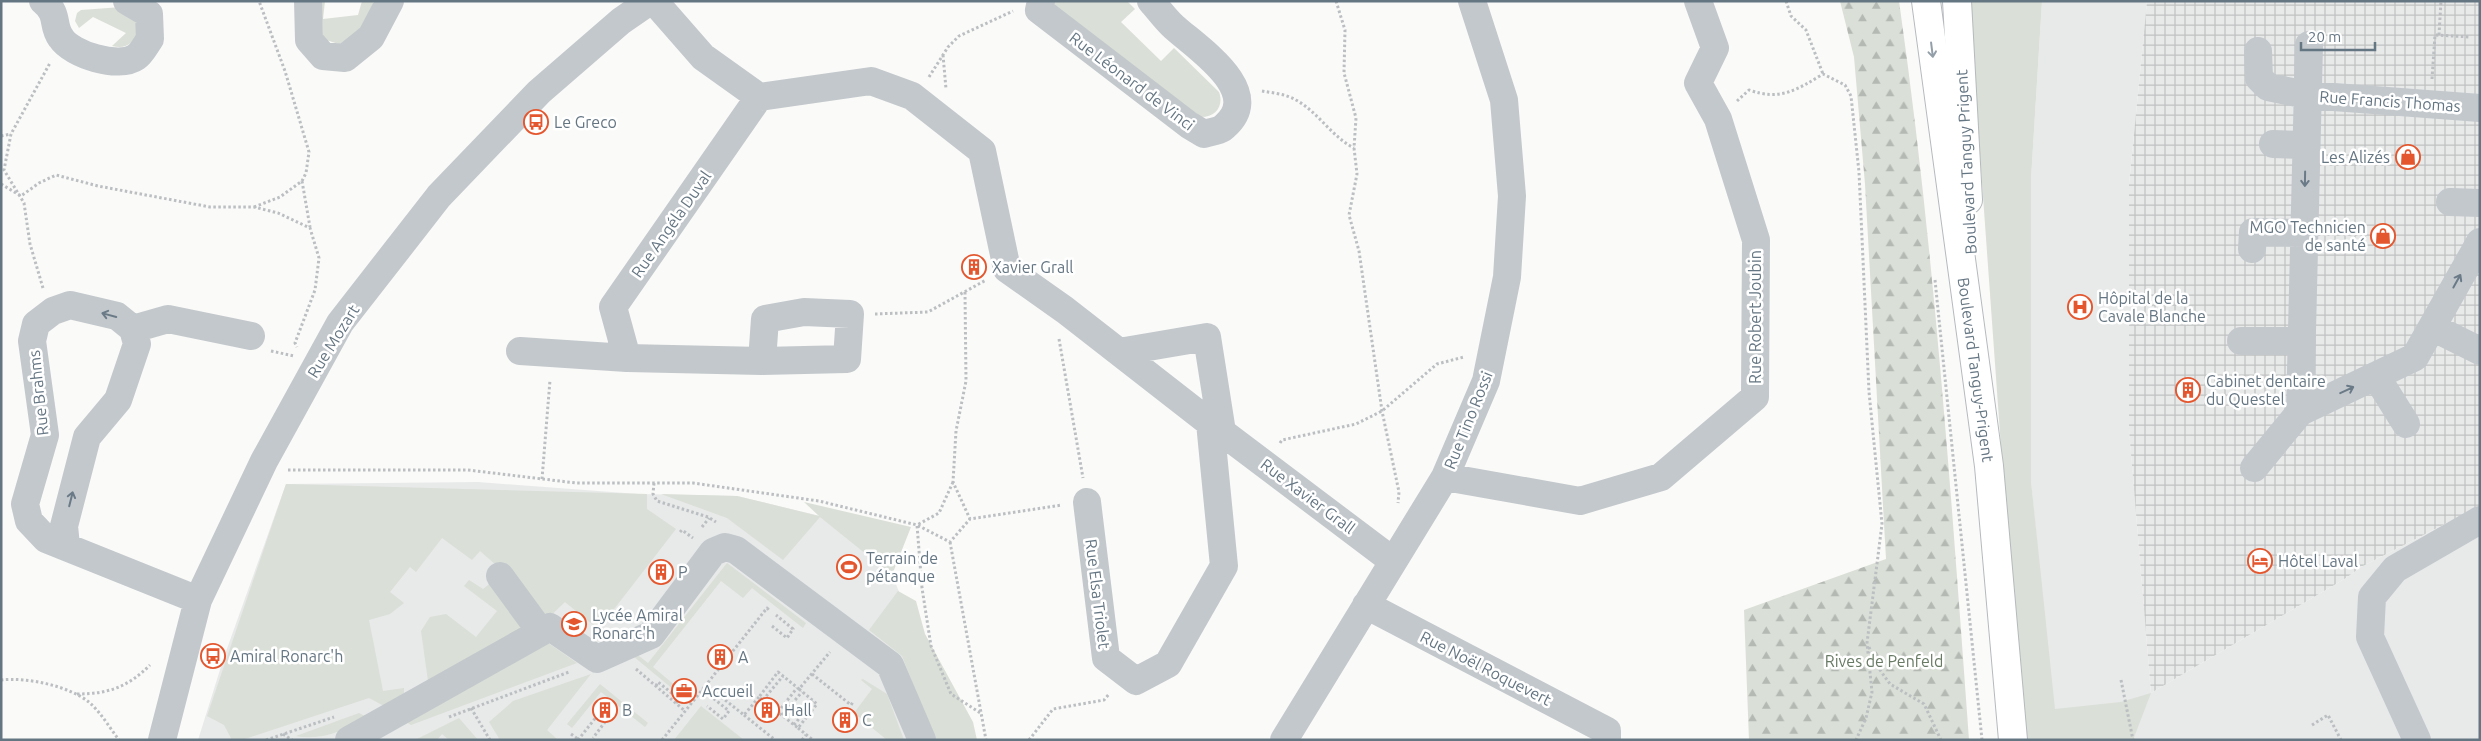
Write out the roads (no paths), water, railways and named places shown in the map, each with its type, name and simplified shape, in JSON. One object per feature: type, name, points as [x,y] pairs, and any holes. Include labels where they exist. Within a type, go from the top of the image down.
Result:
[{"type":"main road","name":"Boulevard Tanguy-Prigent","points":[[1926,1],[1989,466],[2013,740]]},
{"type":"main road","name":"Boulevard Tanguy Prigent","points":[[1957,1],[1981,412]]},
{"type":"street","points":[[55,4],[61,38],[72,48],[95,59],[118,62],[136,57],[150,38],[149,14],[127,1]]},
{"type":"street","points":[[308,1],[309,40],[323,56],[345,58],[371,37],[390,1]]},
{"type":"street","name":"Rue Mozart","points":[[162,740],[198,600],[264,461],[340,323],[439,196],[532,99],[621,21],[650,1]]},
{"type":"street","points":[[654,1],[704,57],[759,97]]},
{"type":"street","name":"Rue Léonard de Vinci","points":[[1040,6],[1189,125],[1204,134],[1225,127],[1236,110],[1235,86],[1218,64],[1173,26],[1151,1]]},
{"type":"street","name":"Rue Tino Rossi","points":[[1284,740],[1445,478],[1486,381],[1507,276],[1512,196],[1504,100],[1472,1]]},
{"type":"street","name":"Rue Robert Joubin","points":[[1445,478],[1580,501],[1661,477],[1755,397],[1756,240],[1718,119],[1698,83],[1715,48],[1698,1]]},
{"type":"street","points":[[2258,50],[2259,78],[2268,87],[2307,95],[2309,45]]},
{"type":"street","name":"Rue Xavier Grall","points":[[759,97],[871,81],[912,96],[982,151],[1007,269],[1064,310],[1216,428],[1268,465],[1393,561]]},
{"type":"street","name":"Rue Francis Thomas","points":[[2300,412],[2307,95],[2480,108]]},
{"type":"street","name":"Rue Angéla Duval","points":[[627,358],[613,307],[759,97]]},
{"type":"street","points":[[2272,144],[2306,145]]},
{"type":"street","points":[[2450,202],[2480,203]]},
{"type":"street","points":[[2252,249],[2253,232],[2304,233]]},
{"type":"street","points":[[2254,468],[2300,412],[2415,357],[2480,242]]},
{"type":"street","name":"Rue Brahms","points":[[133,329],[117,316],[70,305],[53,311],[36,324],[32,341],[45,435],[25,504],[29,522],[46,539],[198,600]]},
{"type":"street","points":[[520,351],[627,358],[762,361],[847,359],[850,314],[804,312],[765,319],[762,361]]},
{"type":"street","points":[[66,546],[64,526],[87,437],[118,400],[137,344],[133,329],[168,319],[251,336]]},
{"type":"street","points":[[2432,326],[2480,351]]},
{"type":"street","points":[[1119,352],[1207,337],[1216,428]]},
{"type":"street","points":[[2241,341],[2302,341]]},
{"type":"street","points":[[2376,376],[2406,424]]},
{"type":"street","name":"Rue Elsa Triolet","points":[[1087,502],[1106,658],[1136,680],[1168,664],[1224,566],[1216,428]]},
{"type":"street","points":[[2417,740],[2370,637],[2372,597],[2395,569],[2480,520]]},
{"type":"street","points":[[349,740],[550,627],[606,655],[651,635],[713,552],[725,547],[736,550],[890,665],[922,740]]},
{"type":"street","points":[[500,576],[542,632]]},
{"type":"street","name":"Rue Noël Roquevert","points":[[1366,605],[1610,737]]},
{"type":"place","name":"Le Greco","points":[[536,122]]},
{"type":"place","name":"Les Alizés","points":[[2408,157]]},
{"type":"place","name":"MGO Technicien de santé","points":[[2383,236]]},
{"type":"place","name":"Xavier Grall","points":[[974,267]]},
{"type":"place","name":"Hôpital de la Cavale Blanche","points":[[2080,307]]},
{"type":"place","name":"Cabinet dentaire du Questel","points":[[2188,390]]},
{"type":"place","name":"Hôtel Laval","points":[[2260,561]]},
{"type":"place","name":"Terrain de pétanque","points":[[849,567]]},
{"type":"place","name":"P","points":[[661,572]]},
{"type":"place","name":"Lycée Amiral Ronarc'h","points":[[574,624]]},
{"type":"place","name":"Amiral Ronarc'h","points":[[213,656]]},
{"type":"place","name":"A","points":[[720,657]]},
{"type":"place","name":"Accueil","points":[[684,691]]},
{"type":"place","name":"B","points":[[605,710]]},
{"type":"place","name":"Hall","points":[[767,710]]},
{"type":"place","name":"C","points":[[845,720]]},
{"type":"park label","name":"Rives de Penfeld","points":[[1884,661]]}]
